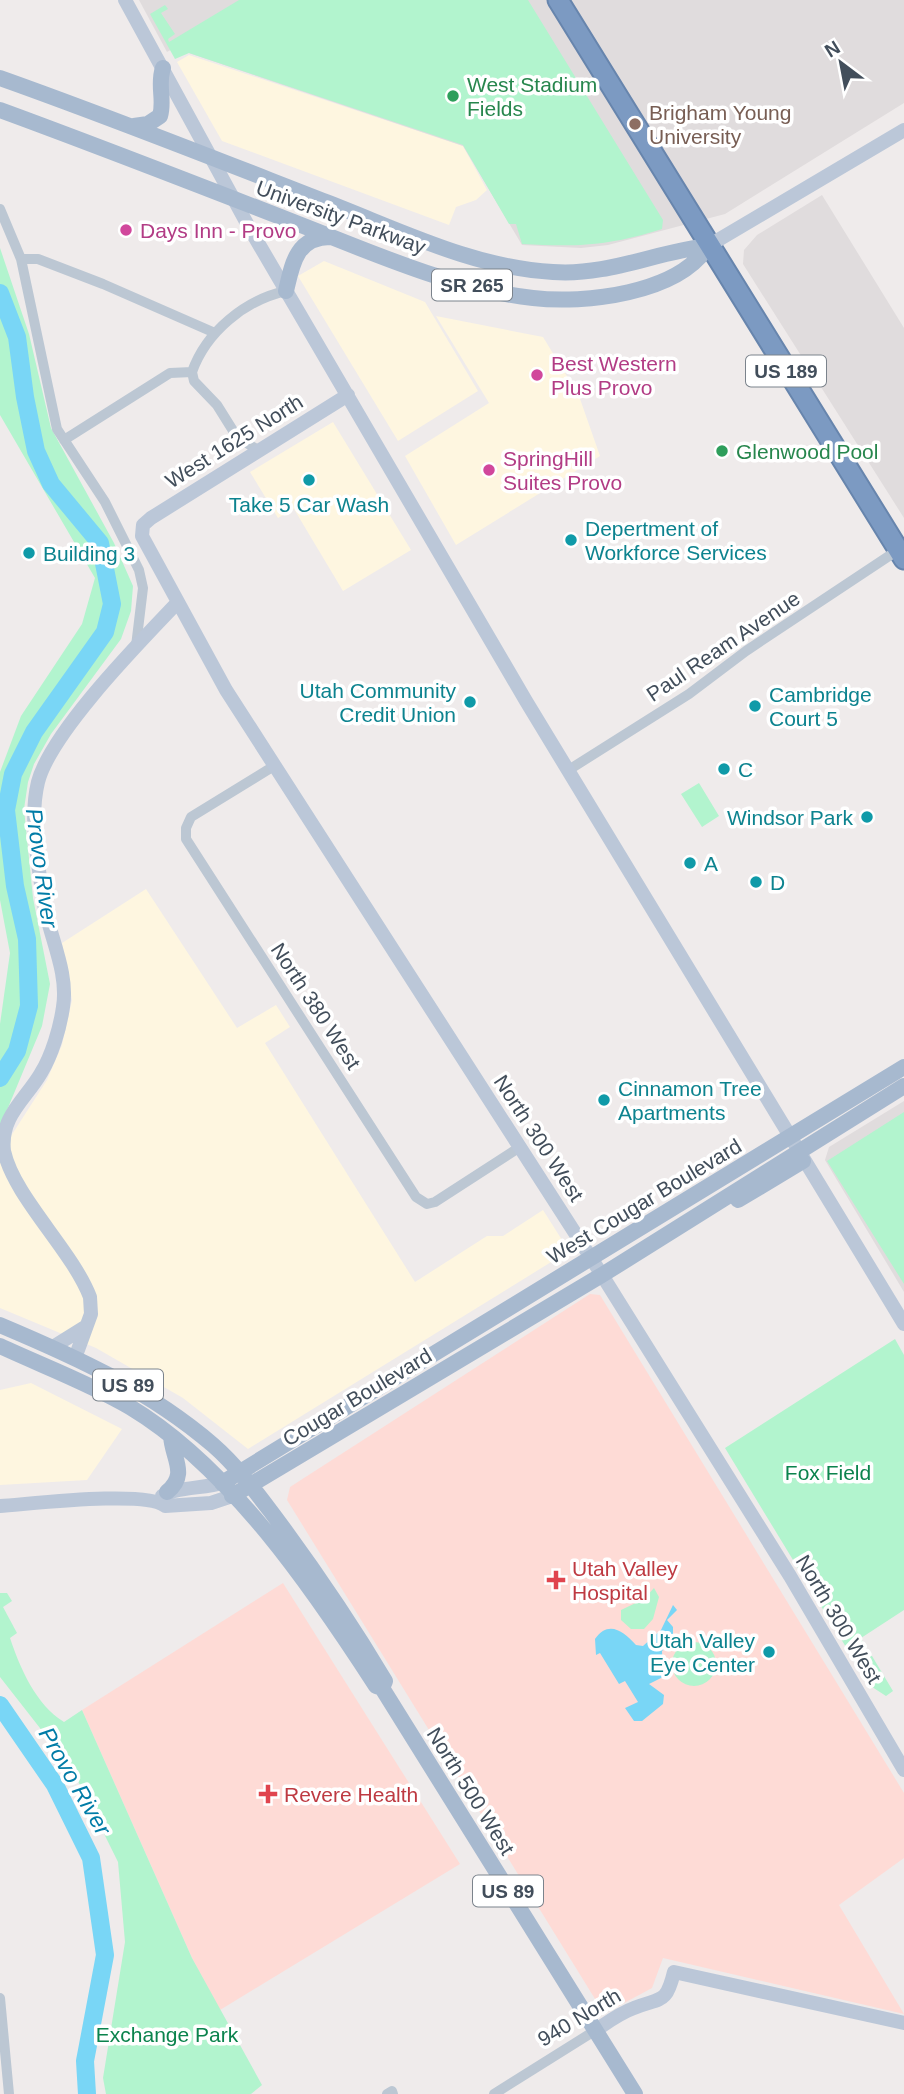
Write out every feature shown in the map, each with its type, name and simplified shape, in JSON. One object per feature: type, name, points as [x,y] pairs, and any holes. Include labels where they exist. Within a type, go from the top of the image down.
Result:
[{"type":"highway","name":"US 189","points":[[558,0],[901,555]]},
{"type":"main road","points":[[130,125],[140,127],[160,116],[162,105],[158,81],[163,68]]},
{"type":"main road","name":"University Parkway","points":[[0,78],[130,125],[443,248],[517,268],[576,273],[604,270],[629,266],[675,250],[708,246]]},
{"type":"main road","name":"University Parkway","points":[[0,110],[334,238],[463,282],[513,295],[549,299],[608,296],[649,285],[686,270],[708,246]]},
{"type":"main road","points":[[286,291],[294,259],[300,249],[315,239],[334,238]]},
{"type":"main road","name":"West Cougar Boulevard","points":[[406,1371],[591,1257],[797,1150],[904,1067]]},
{"type":"main road","name":"West Cougar Boulevard","points":[[502,1334],[602,1275],[797,1150],[904,1086]]},
{"type":"main road","name":"US 89","points":[[0,1325],[75,1357],[123,1382],[177,1417],[213,1445],[246,1479]]},
{"type":"main road","name":"Cougar Boulevard","points":[[227,1489],[502,1334]]},
{"type":"main road","name":"US 89","points":[[0,1346],[131,1408],[171,1436],[227,1489]]},
{"type":"main road","points":[[46,1366],[68,1362],[75,1357]]},
{"type":"main road","name":"Cougar Boulevard","points":[[246,1479],[406,1371]]},
{"type":"main road","points":[[162,1496],[176,1482],[180,1469],[171,1436]]},
{"type":"main road","name":"North 500 West","points":[[246,1479],[350,1620],[385,1681],[382,1688]]},
{"type":"main road","name":"North 500 West","points":[[227,1489],[270,1539],[347,1640],[376,1686],[382,1688],[635,2094]]},
{"type":"street","points":[[125,0],[286,291],[567,771],[904,1324]]},
{"type":"street","name":"University Parkway","points":[[708,246],[904,130]]},
{"type":"street","points":[[0,209],[21,258],[57,429],[105,502],[139,570],[143,588],[136,646]]},
{"type":"street","points":[[21,258],[37,259],[103,284],[215,333]]},
{"type":"street","points":[[258,450],[237,438],[217,405],[194,381],[192,372],[215,333],[266,296],[286,291]]},
{"type":"street","points":[[64,440],[170,373],[192,372]]},
{"type":"street","name":"West 1625 North","points":[[143,525],[348,395]]},
{"type":"street","name":"North 300 West","points":[[143,525],[141,531],[145,542],[177,603],[274,766],[591,1257],[786,1570],[904,1770]]},
{"type":"street","name":"Paul Ream Avenue","points":[[567,771],[689,694],[747,650],[901,555]]},
{"type":"street","points":[[75,1357],[91,1314],[86,1287],[7,1162],[3,1133],[8,1117],[41,1074],[63,1008],[61,974],[45,907],[38,860],[35,810],[38,781],[61,738],[122,662],[177,603]]},
{"type":"street","name":"North 380 West","points":[[274,766],[197,813],[188,822],[185,835],[416,1197],[427,1204],[435,1202],[520,1147]]},
{"type":"street","points":[[53,1348],[86,1326]]},
{"type":"street","points":[[0,1506],[162,1496],[204,1489],[227,1489]]},
{"type":"street","name":"940 North","points":[[494,2094],[628,2010],[661,2000],[668,1993],[674,1972],[904,2023]]},
{"type":"street","points":[[0,1998],[9,2094]]},
{"type":"shaded area","name":"Brigham Young University","points":[[139,0],[904,0],[904,103],[725,214],[608,245],[581,248],[522,245],[463,146],[174,48],[167,52]]},
{"type":"shaded area","points":[[189,55],[463,146],[487,190],[476,200],[456,207],[449,225],[222,141],[177,62]]},
{"type":"shaded area","name":"Brigham Young University","points":[[822,195],[904,328],[904,518],[743,264],[744,250],[757,235]]},
{"type":"shaded area","points":[[324,261],[425,302],[478,391],[398,441],[298,276]]},
{"type":"shaded area","points":[[436,316],[543,337],[579,396],[600,456],[456,545],[405,456],[489,403]]},
{"type":"shaded area","points":[[333,422],[411,550],[343,591],[294,509],[278,518],[250,472]]},
{"type":"shaded area","points":[[146,889],[237,1028],[276,1005],[290,1027],[265,1043],[415,1282],[487,1236],[503,1236],[543,1210],[569,1251],[248,1449],[183,1398],[96,1348],[0,1308],[0,1136],[11,1136],[47,1080],[62,1045],[72,1000],[62,943]]},
{"type":"shaded area","points":[[904,1101],[904,1292],[825,1160],[829,1147]]},
{"type":"shaded area","name":"Utah Valley Hospital","points":[[590,1294],[600,1295],[904,1793],[904,1858],[839,1905],[904,2014],[663,1958],[652,1988],[613,2009],[600,2007],[287,1500],[290,1487]]},
{"type":"shaded area","points":[[31,1383],[122,1429],[87,1480],[0,1485],[0,1390]]},
{"type":"shaded area","name":"Revere Health","points":[[283,1583],[460,1864],[220,2010],[192,1958],[82,1710]]},
{"type":"green space","name":"West Stadium Fields","points":[[239,0],[528,0],[663,220],[662,229],[593,244],[522,244],[516,224],[509,224],[463,145],[189,53],[175,59],[150,14],[165,5],[168,9],[161,13],[175,34],[168,39],[169,42]]},
{"type":"green space","points":[[0,248],[29,334],[51,428],[114,543],[133,586],[131,611],[121,639],[51,734],[34,764],[28,782],[24,809],[33,898],[50,984],[42,1026],[0,1127],[0,1024],[10,953],[0,900],[0,772],[21,716],[82,624],[95,578],[0,415]]},
{"type":"green space","points":[[699,783],[719,816],[702,827],[681,794]]},
{"type":"green space","points":[[904,1112],[904,1284],[827,1161]]},
{"type":"green space","name":"Fox Field","points":[[895,1339],[904,1355],[904,1610],[861,1638],[864,1646],[859,1650],[863,1657],[872,1656],[893,1691],[886,1696],[869,1685],[725,1448]]},
{"type":"green space","points":[[654,1588],[659,1597],[653,1619],[644,1629],[631,1629],[621,1620],[621,1610],[644,1599]]},
{"type":"green space","name":"Exchange Park","points":[[0,1593],[7,1593],[12,1601],[3,1607],[17,1633],[10,1638],[37,1696],[64,1722],[82,1710],[192,1958],[262,2085],[251,2094],[106,2094],[103,2078],[125,1942],[118,1862],[72,1769],[0,1677]]},
{"type":"green space","points":[[694,1642],[709,1649],[716,1664],[709,1679],[694,1686],[679,1679],[672,1664],[679,1649]]},
{"type":"water","points":[[673,1605],[677,1610],[667,1620],[673,1627],[673,1639],[662,1651],[663,1677],[649,1684],[664,1695],[663,1704],[642,1721],[634,1721],[625,1708],[638,1702],[625,1681],[619,1684],[600,1653],[596,1655],[595,1639],[600,1633],[611,1629],[621,1632],[636,1645],[643,1646],[661,1630]]},
{"type":"waterway","name":"Provo River","points":[[0,293],[17,337],[36,451],[51,484],[100,543],[112,604],[105,632],[34,732],[13,774],[6,810],[15,886],[27,939],[29,1006],[17,1051],[0,1078]]},
{"type":"waterway","name":"Provo River","points":[[0,1705],[55,1785],[91,1858],[105,1955],[85,2061],[87,2094]]},
{"type":"place","name":"West Stadium Fields","points":[[453,96]]},
{"type":"place","name":"Brigham Young University","points":[[635,124]]},
{"type":"place","name":"Days Inn - Provo","points":[[126,230]]},
{"type":"place","name":"Best Western Plus Provo","points":[[537,375]]},
{"type":"place","name":"Glenwood Pool","points":[[722,451]]},
{"type":"place","name":"SpringHill Suites Provo","points":[[489,470]]},
{"type":"place","name":"Take 5 Car Wash","points":[[309,480]]},
{"type":"place","name":"Depertment of Workforce Services","points":[[571,540]]},
{"type":"place","name":"Building 3","points":[[29,553]]},
{"type":"place","name":"Utah Community Credit Union","points":[[470,702]]},
{"type":"place","name":"Cambridge Court 5","points":[[755,706]]},
{"type":"place","name":"C","points":[[724,769]]},
{"type":"place","name":"Windsor Park","points":[[867,817]]},
{"type":"place","name":"A","points":[[690,863]]},
{"type":"place","name":"D","points":[[756,882]]},
{"type":"place","name":"Cinnamon Tree Apartments","points":[[604,1100]]},
{"type":"place","name":"Utah Valley Hospital","points":[[556,1580]]},
{"type":"place","name":"Utah Valley Eye Center","points":[[769,1652]]},
{"type":"place","name":"Revere Health","points":[[268,1794]]}]
